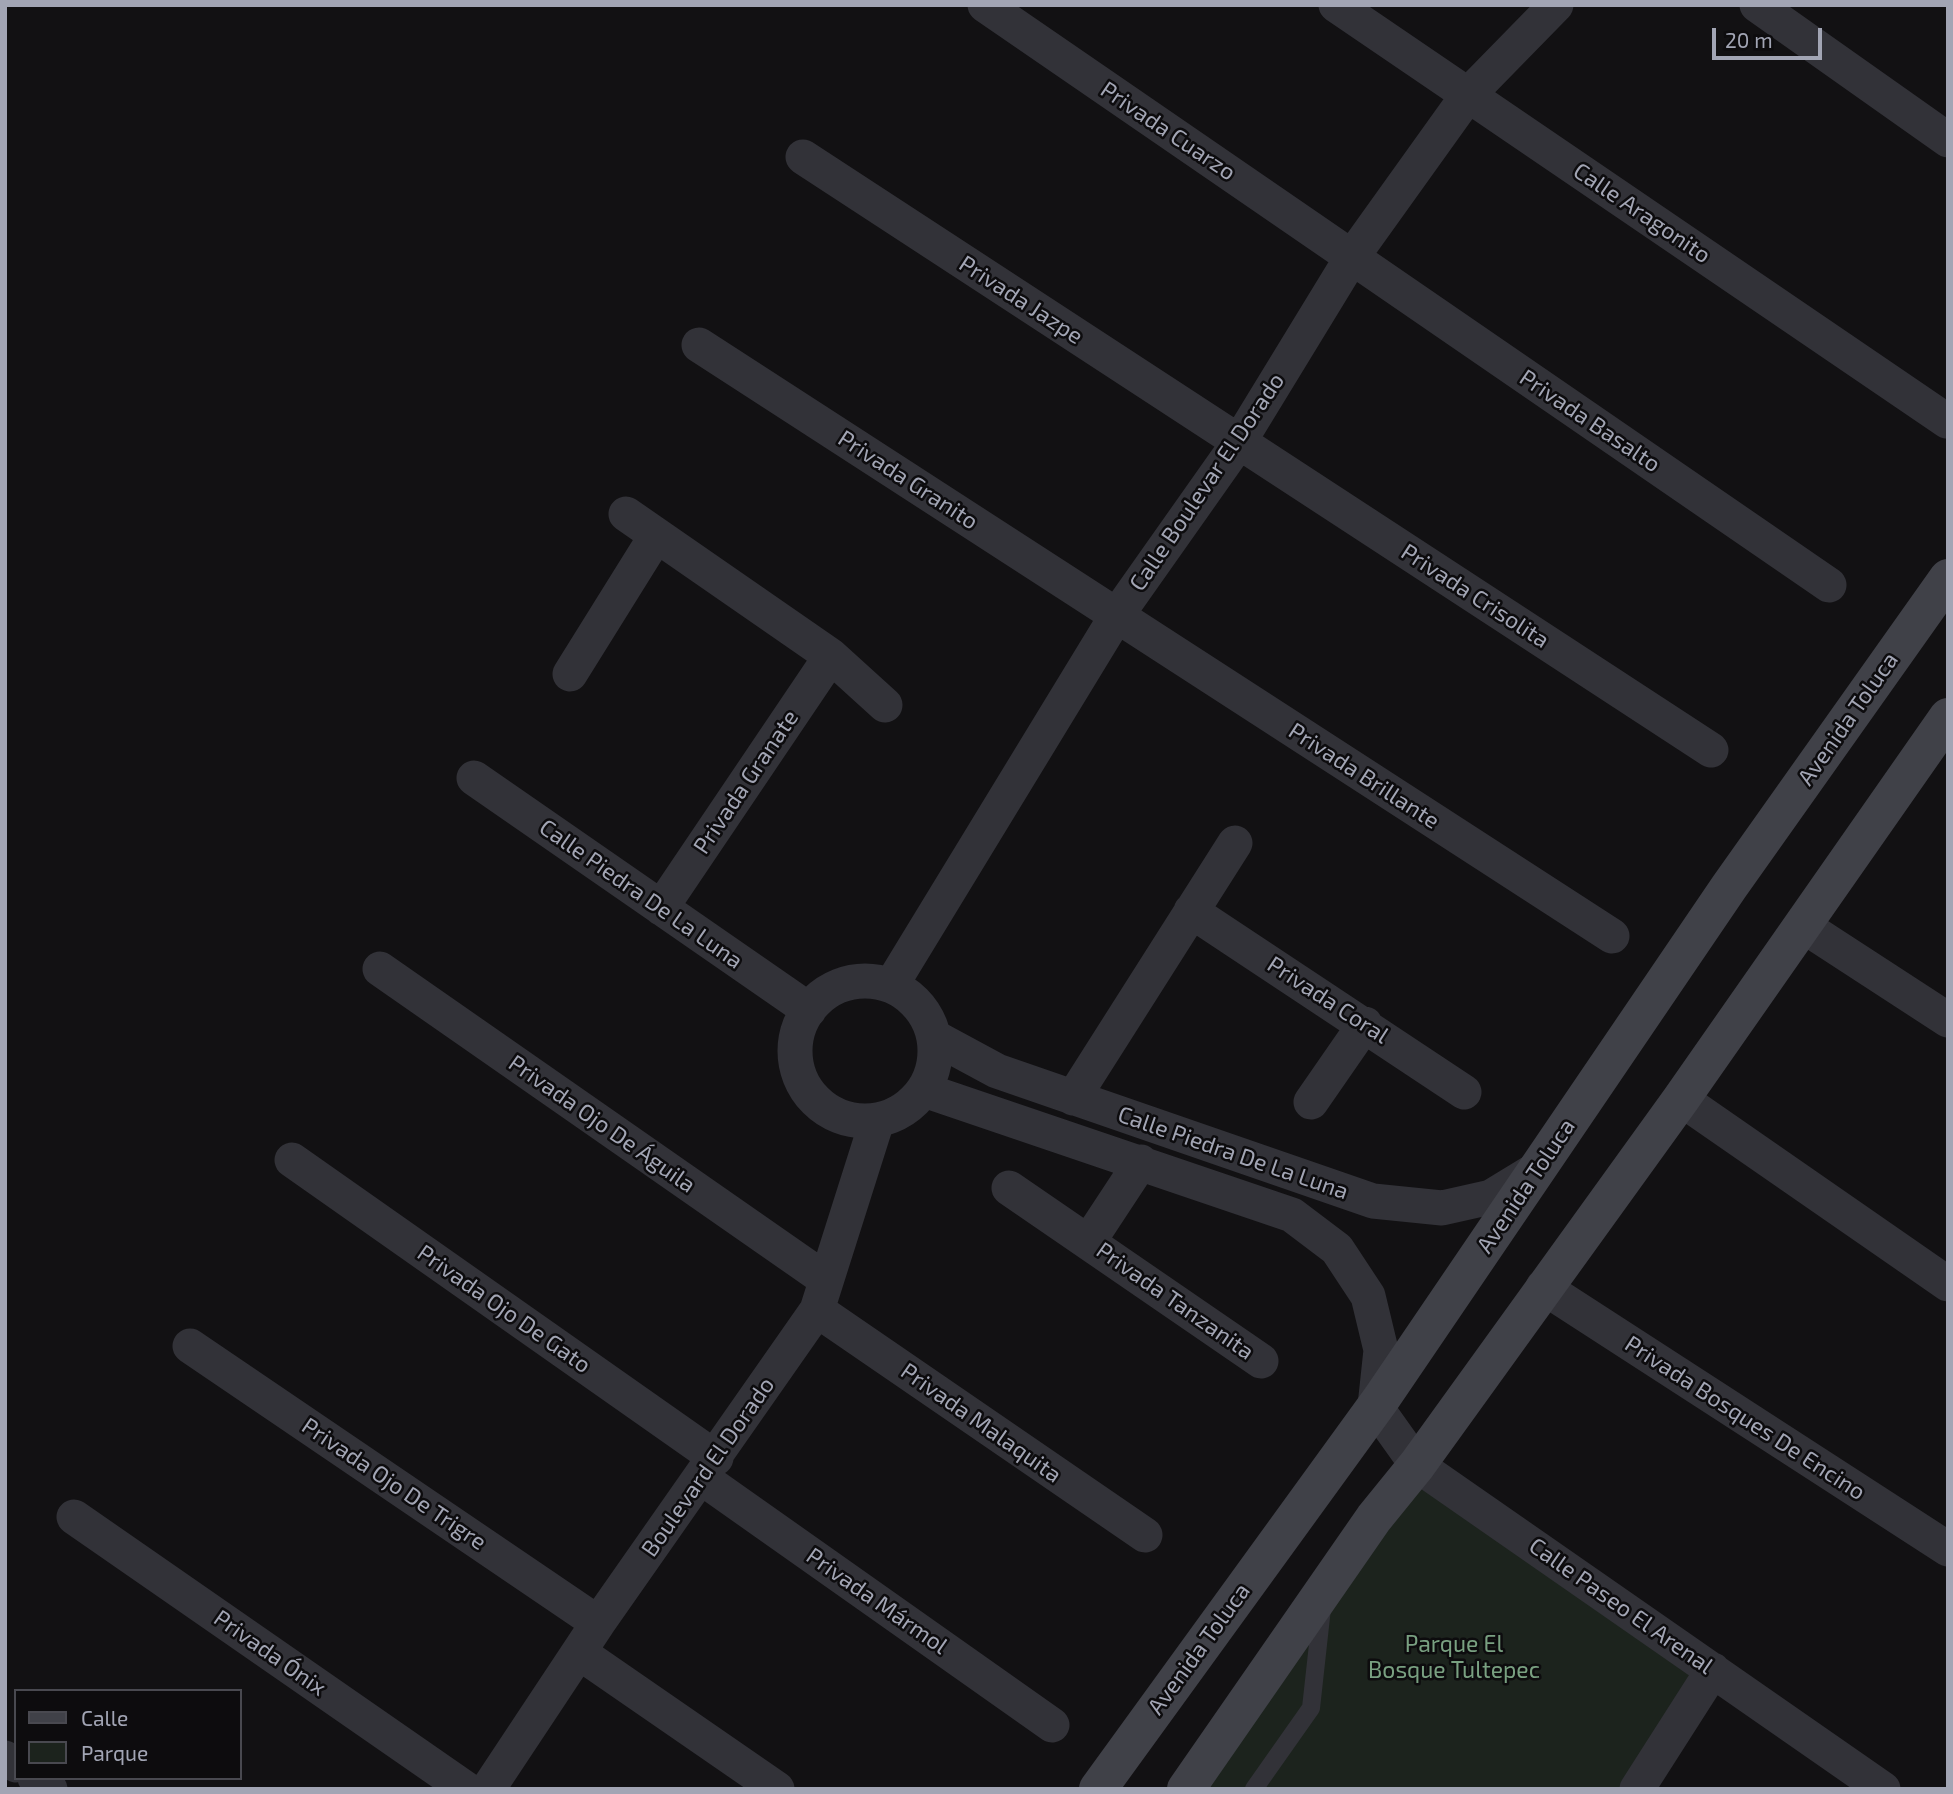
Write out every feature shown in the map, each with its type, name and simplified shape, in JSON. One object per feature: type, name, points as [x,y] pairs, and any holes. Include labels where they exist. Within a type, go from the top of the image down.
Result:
[{"type":"main road","name":"Avenida Toluca","points":[[1098,1789],[1375,1406],[1729,887],[1948,578]]},
{"type":"main road","points":[[1186,1789],[1374,1518],[1417,1465],[1681,1099],[1942,730]]},
{"type":"street","name":"Privada Cuarzo","points":[[985,5],[1352,257]]},
{"type":"street","name":"Calle Aragonito","points":[[1336,5],[1947,421]]},
{"type":"street","name":"Calle Boulevar El Dorado","points":[[892,984],[1117,615],[1239,442],[1352,257],[1468,95],[1556,5]]},
{"type":"street","points":[[1757,5],[1948,140]]},
{"type":"street","name":"Privada Jazpe","points":[[803,157],[1239,442]]},
{"type":"street","name":"Privada Basalto","points":[[1352,257],[1829,585]]},
{"type":"street","name":"Privada Granito","points":[[699,345],[1117,615]]},
{"type":"street","name":"Privada Crisolita","points":[[1239,442],[1712,750]]},
{"type":"street","points":[[626,514],[831,656],[885,705]]},
{"type":"street","points":[[569,674],[656,536]]},
{"type":"street","name":"Privada Brillante","points":[[1117,615],[1612,936]]},
{"type":"street","name":"Privada Granate","points":[[661,908],[831,656]]},
{"type":"street","name":"Calle Piedra De La Luna","points":[[474,778],[809,1010]]},
{"type":"street","points":[[1073,1098],[1235,843]]},
{"type":"street","name":"Privada Coral","points":[[1191,911],[1464,1092]]},
{"type":"street","points":[[1802,925],[1948,1020]]},
{"type":"street","name":"Privada Ojo De Águila","points":[[380,969],[821,1294]]},
{"type":"street","points":[[854,980],[892,984],[919,1006],[934,1037],[934,1065],[924,1090],[904,1110],[877,1121],[840,1118],[809,1097],[794,1062],[798,1025],[820,995],[854,980]]},
{"type":"street","points":[[1311,1102],[1365,1024]]},
{"type":"street","name":"Calle Piedra De La Luna","points":[[934,1037],[997,1072],[1373,1201],[1442,1208],[1491,1197],[1537,1169]]},
{"type":"street","name":"Calle Piedra De La Luna","points":[[924,1090],[1292,1214],[1337,1249],[1368,1296],[1381,1350],[1375,1406]]},
{"type":"street","points":[[1681,1099],[1948,1284]]},
{"type":"street","name":"Boulevard El Dorado","points":[[488,1789],[598,1623],[709,1468],[821,1294],[877,1121]]},
{"type":"street","name":"Privada Ojo De Gato","points":[[292,1160],[709,1468]]},
{"type":"street","name":"Privada Tanzanita","points":[[1088,1241],[1141,1162]]},
{"type":"street","name":"Privada Tanzanita","points":[[1009,1188],[1261,1361]]},
{"type":"street","name":"Privada Bosques De Encino","points":[[1543,1287],[1948,1549]]},
{"type":"street","name":"Privada Malaquita","points":[[821,1294],[1145,1535]]},
{"type":"street","name":"Privada Ojo De Trigre","points":[[190,1346],[598,1623]]},
{"type":"street","name":"Calle Paseo El Arenal","points":[[1375,1406],[1417,1465],[1883,1789]]},
{"type":"street","name":"Privada Mármol","points":[[709,1468],[1052,1725]]},
{"type":"street","name":"Privada Ónix","points":[[74,1517],[467,1789]]},
{"type":"street","points":[[580,1653],[777,1789]]},
{"type":"street","points":[[1637,1789],[1713,1670]]},
{"type":"lane","points":[[1254,1789],[1311,1708],[1324,1590]]},
{"type":"green space","name":"Parque El Bosque Tultepec","points":[[1419,1475],[1708,1672],[1629,1789],[1204,1789]]}]
